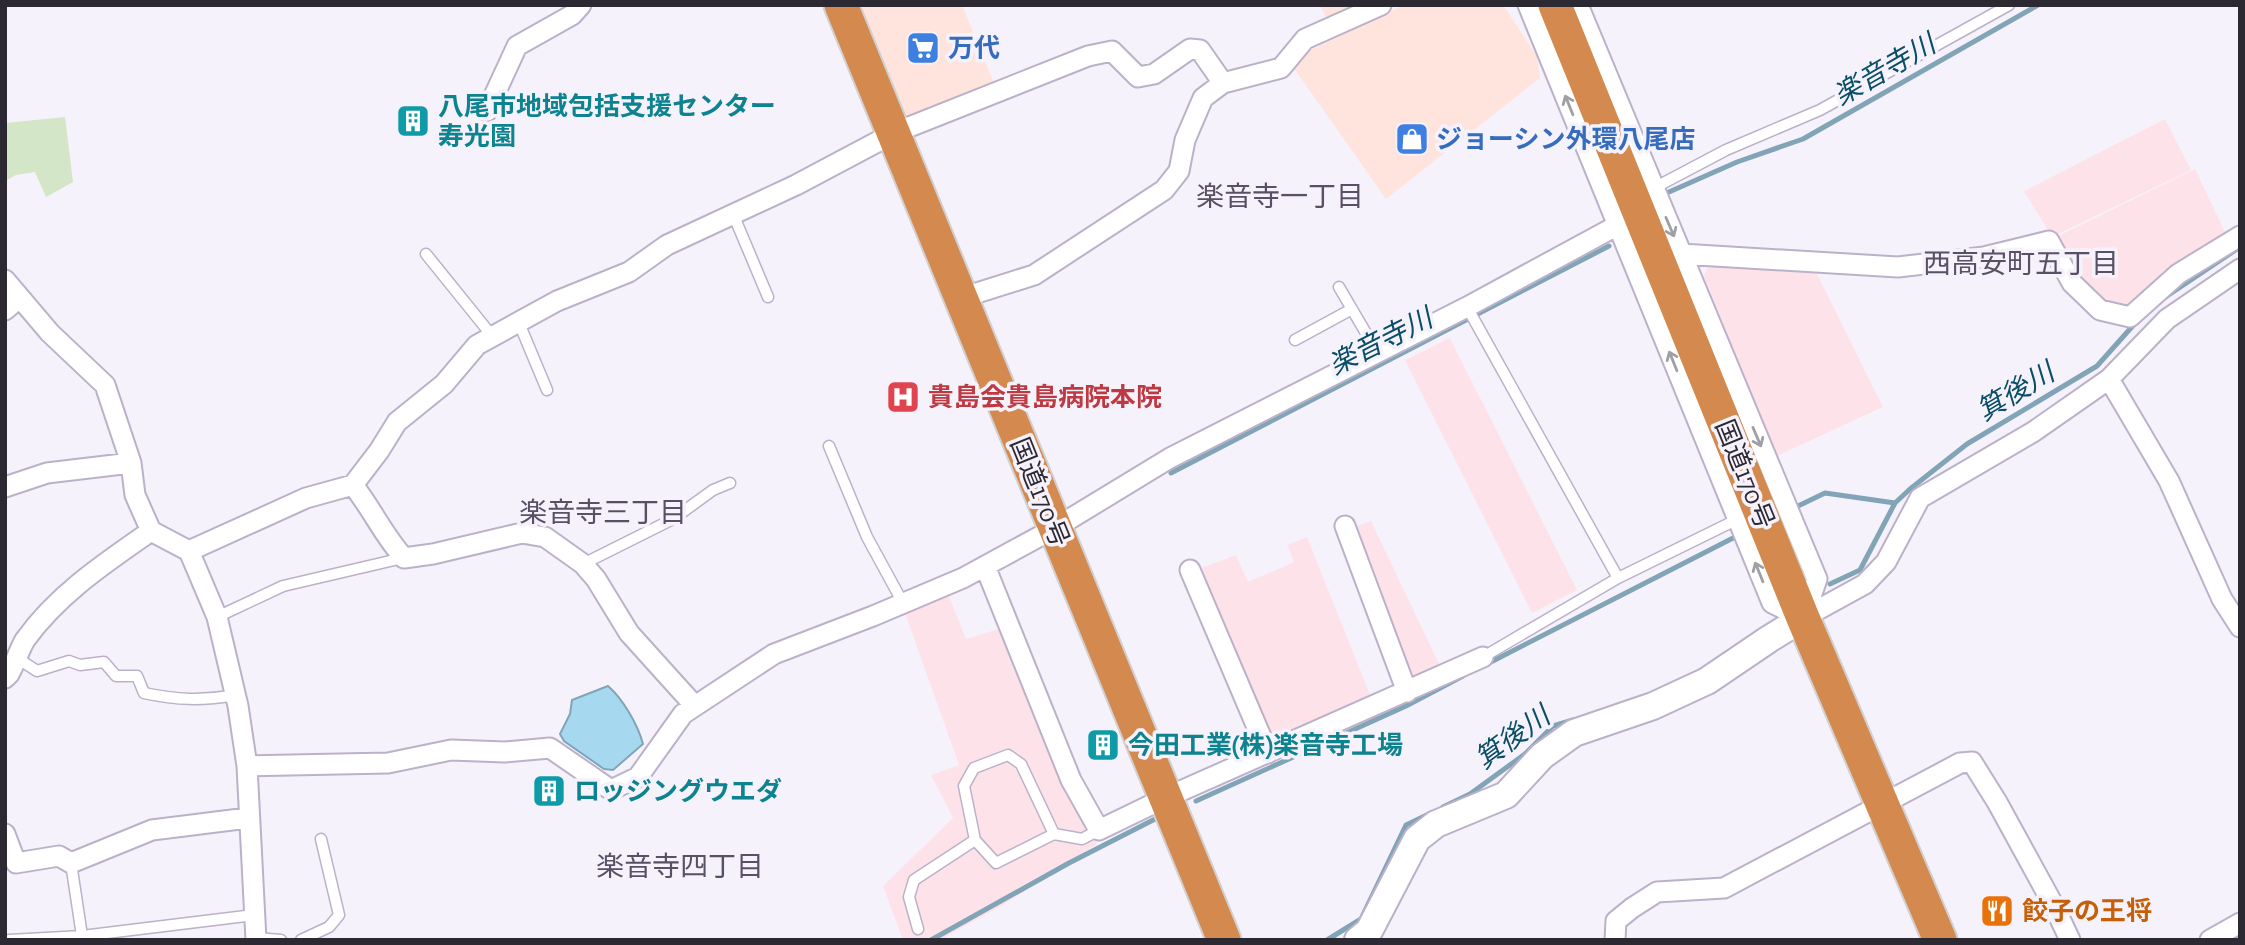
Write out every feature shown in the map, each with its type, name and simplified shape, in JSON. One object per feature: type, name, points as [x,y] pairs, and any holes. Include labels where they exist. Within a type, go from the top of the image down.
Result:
[{"type":"highway","name":"国道170号","points":[[841,5],[1224,940]]},
{"type":"highway","name":"国道170号","points":[[1555,5],[1803,618],[1940,940]]},
{"type":"street","points":[[487,111],[517,46],[572,15],[581,5]]},
{"type":"street","points":[[961,298],[1034,275],[1164,190],[1179,171],[1185,141],[1203,98],[1223,83],[1281,68],[1305,40],[1381,5]]},
{"type":"street","points":[[1528,5],[1772,603],[1803,618]]},
{"type":"street","points":[[1578,5],[1817,579],[1803,618]]},
{"type":"street","points":[[189,551],[306,498],[353,485],[397,422],[444,384],[477,345],[557,301],[629,272],[667,245],[796,185],[894,134],[1088,56],[1112,51],[1138,77],[1154,74],[1190,49],[1200,50],[1223,83]]},
{"type":"street","points":[[247,766],[388,763],[451,750],[505,752],[550,748],[611,790],[638,777],[683,714],[774,654],[963,578],[1055,528],[1170,458],[1377,352],[1469,310],[1618,225]]},
{"type":"street","points":[[1681,254],[1898,267],[1984,257],[2049,241],[2072,283],[2100,310],[2130,317],[2178,274],[2240,236]]},
{"type":"street","points":[[1358,940],[1369,930],[1417,839],[1436,824],[1506,795],[1542,756],[1574,733],[1654,706],[1707,681],[1769,639],[1864,584],[1886,562],[1920,498],[2033,432],[2109,379],[2167,318],[2240,269]]},
{"type":"street","points":[[5,280],[12,304],[50,333],[105,385],[131,463],[135,495],[151,531],[189,551],[217,617],[235,695],[247,766],[256,939]]},
{"type":"street","points":[[2109,379],[2169,481],[2222,599],[2240,627]]},
{"type":"street","points":[[5,487],[47,473],[131,463]]},
{"type":"street","points":[[353,485],[371,508],[391,544],[404,558],[522,533],[545,537],[583,564],[596,579],[629,633],[694,705]]},
{"type":"street","points":[[1345,526],[1407,692]]},
{"type":"street","points":[[5,678],[24,642],[63,596],[96,569],[151,531]]},
{"type":"street","points":[[985,566],[1072,780],[1099,830],[1483,657]]},
{"type":"street","points":[[1190,570],[1268,753]]},
{"type":"street","points":[[1615,940],[1616,921],[1657,892],[1724,888],[1960,763],[1972,762],[1997,802],[2070,940]]},
{"type":"street","points":[[5,834],[16,863],[59,856],[71,863],[152,830],[248,818]]},
{"type":"street","points":[[2210,940],[2240,923]]},
{"type":"lane","points":[[1654,188],[1726,150],[1820,110],[2009,5]]},
{"type":"lane","points":[[733,214],[768,297]]},
{"type":"lane","points":[[426,254],[493,337]]},
{"type":"lane","points":[[1339,287],[1377,352]]},
{"type":"lane","points":[[1295,340],[1352,309]]},
{"type":"lane","points":[[1469,310],[1618,578]]},
{"type":"lane","points":[[519,323],[547,390]]},
{"type":"lane","points":[[829,446],[867,537],[903,603]]},
{"type":"lane","points":[[583,564],[673,519],[713,490],[730,483]]},
{"type":"lane","points":[[1483,657],[1618,578],[1738,519]]},
{"type":"lane","points":[[217,617],[283,586],[404,558]]},
{"type":"lane","points":[[17,658],[37,671],[69,662],[80,665],[104,662],[116,676],[137,676],[144,693],[169,698],[204,701],[235,695]]},
{"type":"lane","points":[[1054,834],[1021,764],[1007,755],[974,768],[964,786],[975,840],[996,863],[1054,834],[1082,839],[1099,830]]},
{"type":"lane","points":[[301,940],[329,927],[339,915],[321,839]]},
{"type":"lane","points":[[918,929],[909,897],[914,880],[975,840]]},
{"type":"lane","points":[[71,863],[82,936]]},
{"type":"lane","points":[[9,940],[82,936],[254,915]]},
{"type":"lane","points":[[256,939],[281,940]]},
{"type":"shaded area","name":"万代","points":[[852,5],[962,5],[996,88],[900,124]]},
{"type":"shaded area","points":[[1320,5],[1357,5],[1327,19]]},
{"type":"shaded area","name":"ジョーシン外環八尾店","points":[[1404,5],[1503,5],[1537,56],[1540,78],[1386,199],[1293,67],[1311,50]]},
{"type":"shaded area","points":[[2165,119],[2191,170],[2052,237],[2024,191]]},
{"type":"shaded area","points":[[2195,169],[2227,236],[2124,310],[2099,305],[2052,239]]},
{"type":"shaded area","points":[[1708,266],[1816,272],[1883,407],[1777,456],[1704,276]]},
{"type":"shaded area","points":[[1450,338],[1577,590],[1532,613],[1405,360]]},
{"type":"shaded area","points":[[1371,521],[1442,670],[1412,681],[1354,527]]},
{"type":"shaded area","points":[[1307,537],[1373,702],[1269,749],[1196,570],[1236,555],[1248,582],[1294,562],[1287,545]]},
{"type":"shaded area","points":[[947,591],[966,639],[1005,627],[1043,726],[1097,844],[1003,905],[940,940],[903,940],[883,886],[953,818],[931,775],[959,765],[905,613]]},
{"type":"green space","points":[[65,117],[73,182],[46,197],[35,172],[16,175],[5,181],[5,123]]},
{"type":"water","points":[[608,686],[629,713],[643,744],[613,770],[604,769],[564,741],[560,734],[570,714],[572,700]]},
{"type":"waterway","name":"楽音寺川","points":[[1669,192],[1737,162],[1803,139],[2038,5]]},
{"type":"waterway","name":"楽音寺川","points":[[1171,473],[1609,246]]},
{"type":"waterway","name":"箕後川","points":[[2167,296],[2240,247]]},
{"type":"waterway","name":"箕後川","points":[[1830,584],[1860,570],[1895,503],[1910,489],[1967,444],[2097,366],[2138,320]]},
{"type":"waterway","points":[[1796,507],[1825,493],[1895,503]]},
{"type":"waterway","points":[[1487,664],[1737,536]]},
{"type":"waterway","points":[[1196,801],[1406,706],[1463,676]]},
{"type":"waterway","name":"箕後川","points":[[1443,807],[1470,794],[1525,754],[1553,726],[1573,720]]},
{"type":"waterway","name":"箕後川","points":[[1327,940],[1361,919],[1406,825],[1431,813]]},
{"type":"waterway","points":[[931,940],[1069,863],[1159,817]]},
{"type":"place","name":"万代","points":[[923,48]]},
{"type":"place","name":"八尾市地域包括支援センター 寿光園","points":[[413,121]]},
{"type":"place","name":"ジョーシン外環八尾店","points":[[1412,139]]},
{"type":"place","name":"貴島会貴島病院本院","points":[[903,397]]},
{"type":"place","name":"今田工業(株)楽音寺工場","points":[[1103,745]]},
{"type":"place","name":"ロッジングウエダ","points":[[549,791]]},
{"type":"place","name":"餃子の王将","points":[[1997,911]]},
{"type":"district","name":"楽音寺一丁目","points":[[1280,196]]},
{"type":"district","name":"西高安町五丁目","points":[[2021,263]]},
{"type":"district","name":"楽音寺三丁目","points":[[603,512]]},
{"type":"district","name":"楽音寺四丁目","points":[[680,866]]}]
